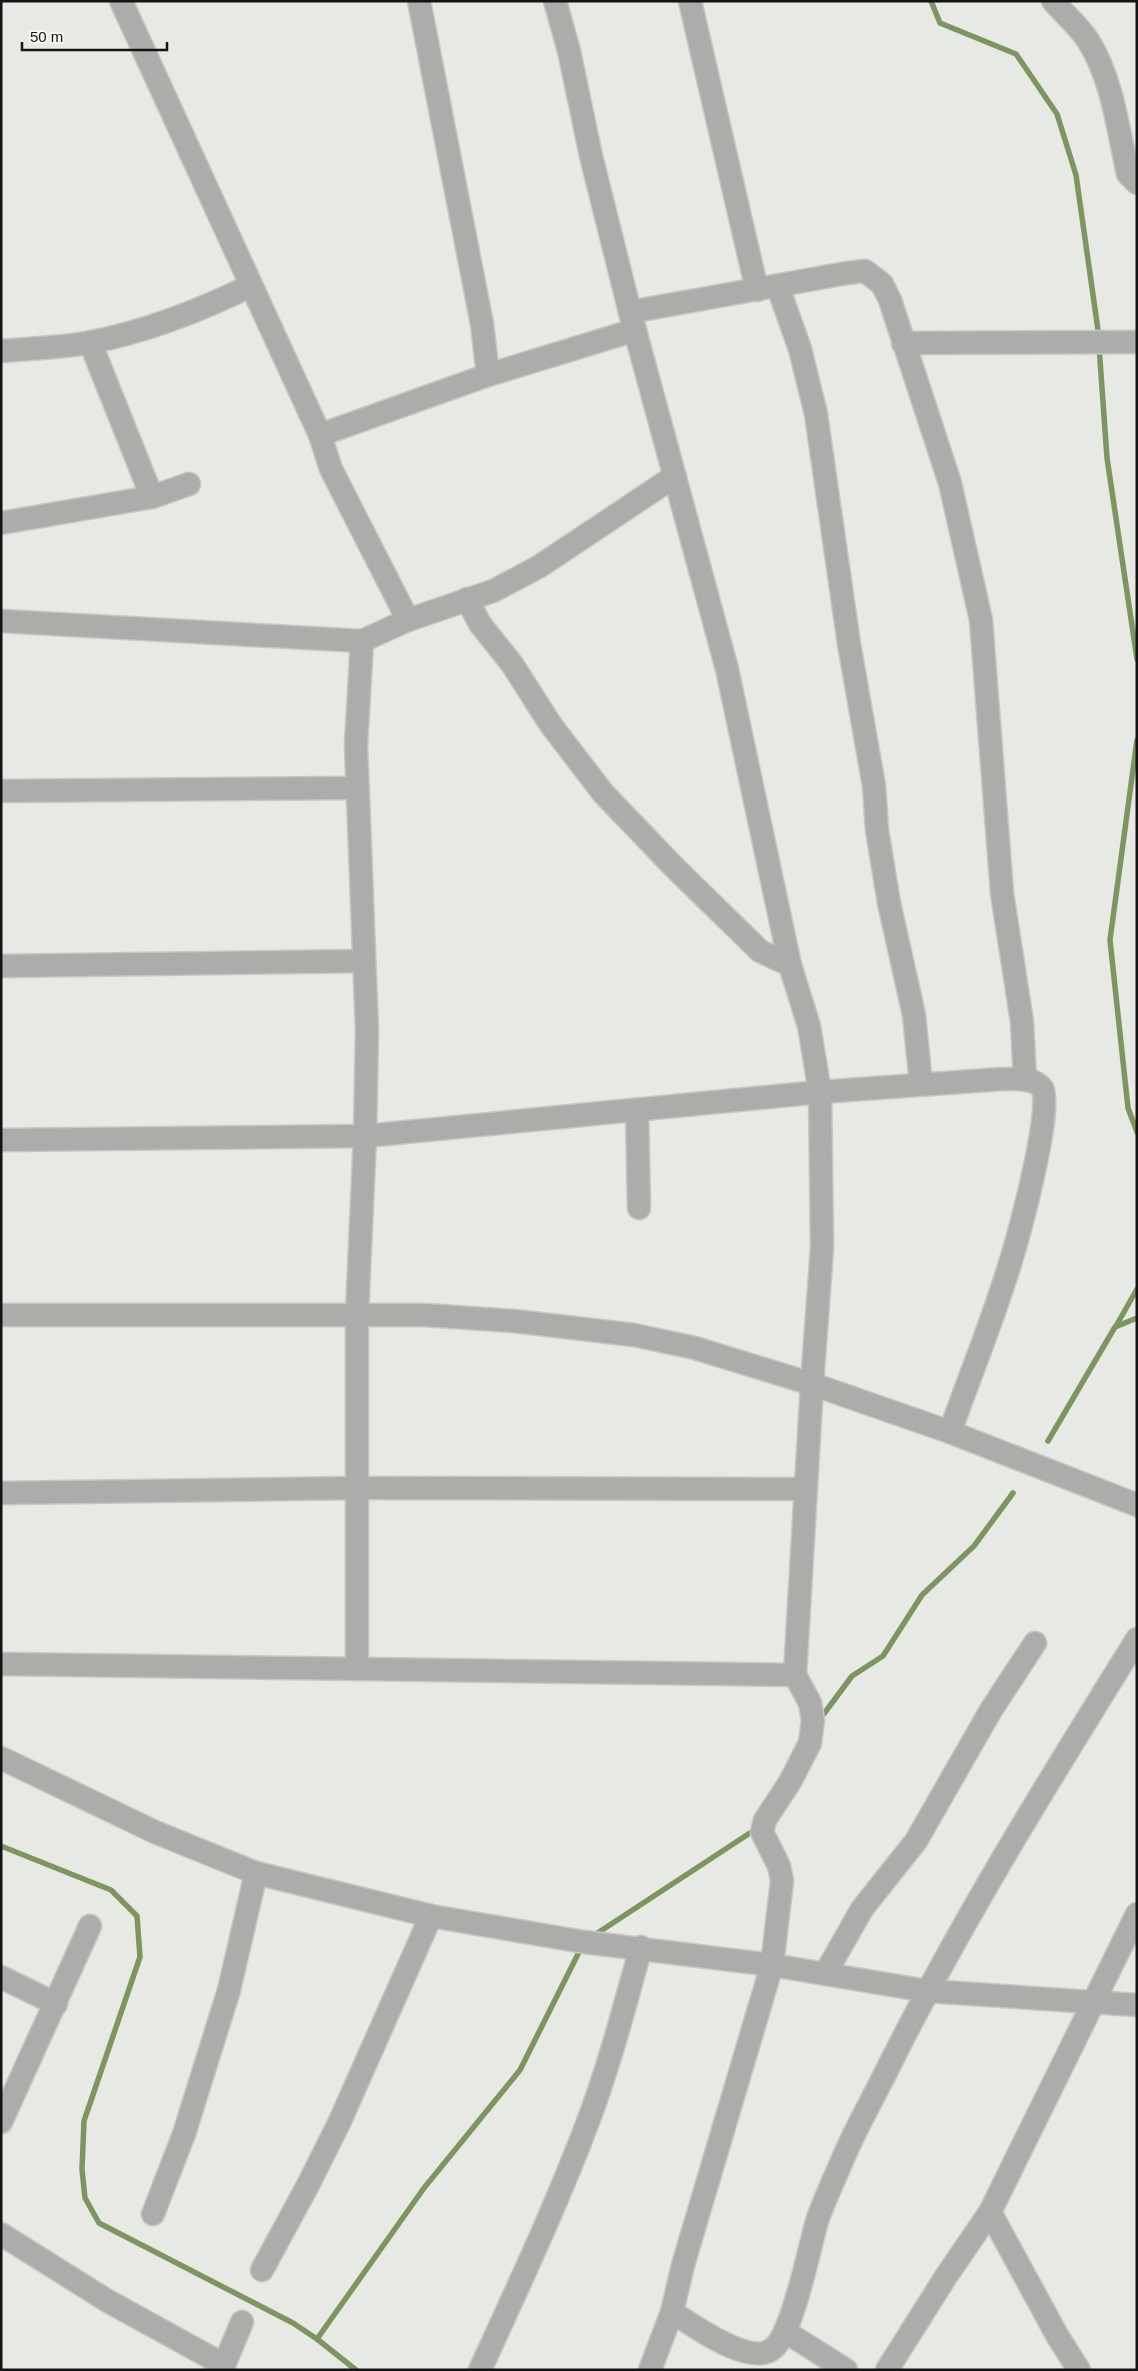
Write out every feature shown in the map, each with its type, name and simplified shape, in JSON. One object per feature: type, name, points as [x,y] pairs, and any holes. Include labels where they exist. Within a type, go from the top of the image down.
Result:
[{"type":"street","points":[[121,1],[250,286],[320,435],[331,470],[408,620]]},
{"type":"street","points":[[419,1],[482,324],[488,375]]},
{"type":"street","points":[[555,1],[569,51],[591,156],[633,321],[728,669],[790,965],[809,1026],[820,1092],[822,1248],[795,1675],[810,1703],[813,1720],[810,1743],[790,1782],[765,1820],[762,1832],[779,1866],[782,1881],[772,1965],[683,2265],[672,2312],[650,2370]]},
{"type":"street","points":[[690,1],[768,289],[800,349],[816,414],[849,644],[874,786],[877,830],[889,903],[914,1015],[921,1084]]},
{"type":"street","points":[[1053,1],[1088,40],[1099,62],[1110,91],[1128,174],[1137,183]]},
{"type":"street","points":[[320,435],[633,321],[768,289],[865,271],[882,284],[890,300],[950,482],[982,620],[1002,893],[1022,1022],[1025,1080]]},
{"type":"street","points":[[1,351],[90,342],[143,330],[205,308],[250,286]]},
{"type":"street","points":[[90,342],[152,497]]},
{"type":"street","points":[[903,343],[1137,342]]},
{"type":"street","points":[[1,621],[362,641],[408,620],[493,591],[540,566],[675,476]]},
{"type":"street","points":[[1,523],[152,497],[188,484]]},
{"type":"street","points":[[467,600],[480,624],[512,664],[551,725],[603,793],[675,868],[760,951],[790,965]]},
{"type":"street","points":[[357,1668],[357,1314],[365,1136],[367,1031],[356,745],[362,641]]},
{"type":"street","points":[[1,791],[357,788]]},
{"type":"street","points":[[1,966],[364,961]]},
{"type":"street","points":[[1,1140],[365,1136],[820,1092],[1002,1078],[1025,1080],[1040,1085],[1045,1094],[1044,1115],[1038,1148],[1008,1270],[950,1432]]},
{"type":"street","points":[[637,1110],[638,1208]]},
{"type":"street","points":[[1,1315],[424,1315],[504,1320],[634,1335],[694,1348],[812,1384],[950,1432],[1137,1505]]},
{"type":"street","points":[[1,1493],[356,1488],[806,1489]]},
{"type":"street","points":[[672,2312],[707,2334],[747,2352],[757,2354],[772,2350],[786,2332],[822,2207],[846,2152],[927,1991],[1035,1802],[1137,1639]]},
{"type":"street","points":[[825,1974],[862,1910],[916,1841],[991,1710],[1035,1643]]},
{"type":"street","points":[[1,1664],[795,1675]]},
{"type":"street","points":[[1,1758],[139,1824],[256,1873],[431,1916],[584,1942],[772,1965],[927,1991],[1137,2006]]},
{"type":"street","points":[[153,2214],[184,2134],[226,1999],[256,1873]]},
{"type":"street","points":[[887,2370],[945,2278],[990,2212],[1137,1914]]},
{"type":"street","points":[[262,2270],[340,2121],[431,1916]]},
{"type":"street","points":[[1,2122],[90,1926]]},
{"type":"street","points":[[480,2370],[551,2210],[589,2118],[614,2045],[641,1948]]},
{"type":"street","points":[[1,1977],[56,2004]]},
{"type":"street","points":[[990,2212],[1058,2337],[1079,2370]]},
{"type":"street","points":[[1,2234],[106,2300],[223,2367],[242,2322]]},
{"type":"street","points":[[786,2332],[846,2370]]},
{"type":"waterway","points":[[931,1],[940,23],[1016,54],[1057,114],[1076,175],[1099,337]]},
{"type":"waterway","points":[[1099,346],[1107,458],[1137,659]]},
{"type":"waterway","points":[[1137,740],[1110,940],[1128,1108],[1137,1132]]},
{"type":"waterway","points":[[1116,1326],[1137,1289]]},
{"type":"waterway","points":[[1048,1441],[1115,1327],[1137,1318]]},
{"type":"waterway","points":[[820,1719],[852,1676],[883,1656],[922,1595],[974,1546],[1013,1493]]},
{"type":"waterway","points":[[593,1936],[756,1829]]},
{"type":"waterway","points":[[1,1846],[111,1890],[137,1916],[140,1957],[84,2121],[82,2169],[85,2198],[99,2223],[293,2323],[317,2339],[424,2188],[520,2070],[581,1948]]},
{"type":"waterway","points":[[317,2339],[356,2370]]}]
